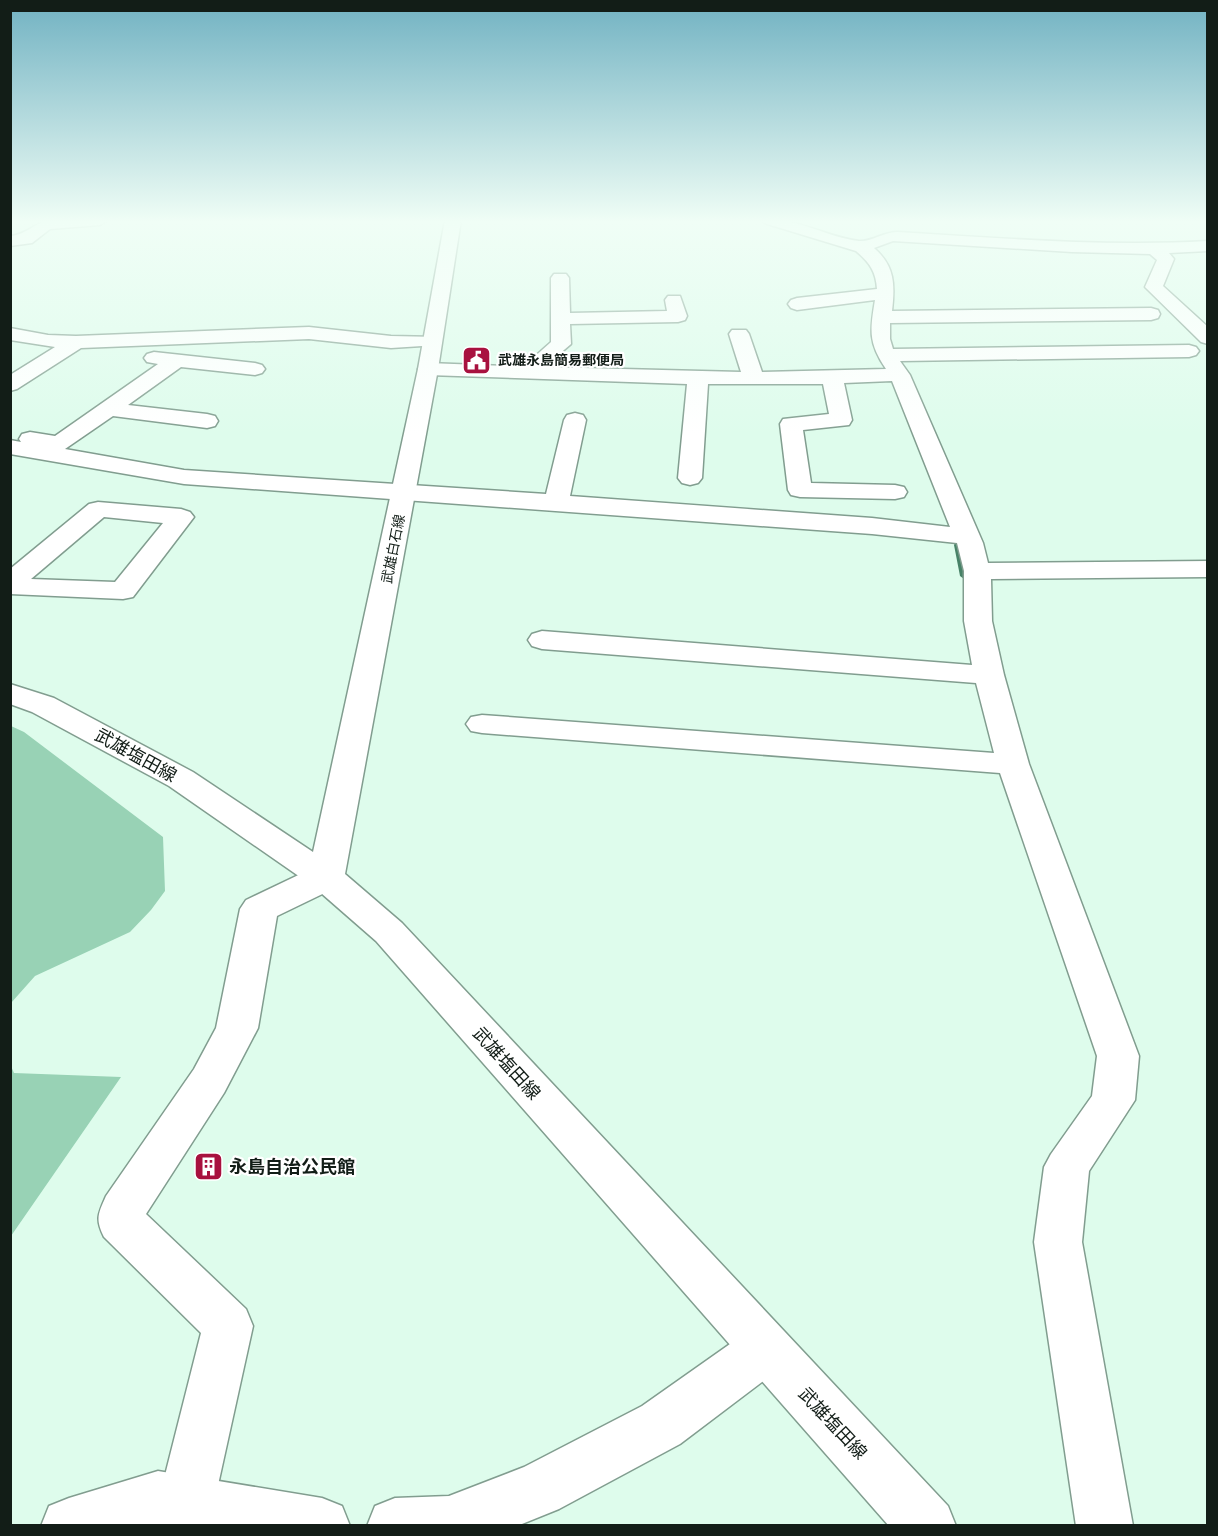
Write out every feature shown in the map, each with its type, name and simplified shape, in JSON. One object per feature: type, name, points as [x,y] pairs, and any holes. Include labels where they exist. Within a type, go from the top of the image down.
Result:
[{"type":"street","name":"武雄白石線","points":[[326,877],[428,369],[440,292]]},
{"type":"street","points":[[506,372],[540,362],[561,344],[560,292]]},
{"type":"street","points":[[1159,292],[1208,338]]},
{"type":"street","points":[[797,304],[821,308],[885,293],[880,333],[883,350],[893,365],[972,554],[978,621],[989,675],[1013,764],[1118,1056],[1113,1100],[1067,1167],[1058,1242],[1104,1526]]},
{"type":"street","points":[[560,320],[678,316],[674,300]]},
{"type":"street","points":[[1108,314],[1142,352]]},
{"type":"street","points":[[883,317],[1151,314]]},
{"type":"street","points":[[10,385],[71,346],[298,333],[391,342],[431,341]]},
{"type":"street","points":[[10,334],[71,346],[176,361],[255,369]]},
{"type":"street","points":[[739,334],[754,378]]},
{"type":"street","points":[[428,369],[698,379],[832,378],[893,365],[1190,351]]},
{"type":"street","points":[[10,436],[59,444],[176,361]]},
{"type":"street","points":[[832,378],[841,420],[791,424],[800,490],[895,492]]},
{"type":"street","points":[[690,478],[698,379]]},
{"type":"street","points":[[108,409],[207,421]]},
{"type":"street","points":[[556,502],[574,420]]},
{"type":"street","points":[[10,447],[183,477],[872,526],[972,554],[1208,569]]},
{"type":"street","points":[[98,509],[181,517],[123,591],[10,585],[98,509]]},
{"type":"street","points":[[542,640],[989,675]]},
{"type":"street","name":"武雄塩田線","points":[[10,693],[43,705],[181,779],[326,877],[389,932],[928,1526]]},
{"type":"street","points":[[482,724],[1013,764]]},
{"type":"street","points":[[186,1503],[228,1326],[121,1223],[123,1210],[209,1081],[237,1028],[259,909],[326,877]]},
{"type":"street","points":[[395,1526],[449,1524],[538,1489],[661,1425],[765,1349]]},
{"type":"street","points":[[69,1526],[158,1499],[322,1526]]},
{"type":"green space","points":[[11,726],[24,732],[163,837],[165,891],[130,932],[35,976],[11,1003]]},
{"type":"green space","points":[[10,1064],[14,1073],[121,1077],[11,1236]]},
{"type":"waterway","points":[[958,545],[964,576],[975,576]]},
{"type":"place","name":"武雄永島簡易郵便局","points":[[477,360]]},
{"type":"place","name":"永島自治公民館","points":[[208,1166]]}]
